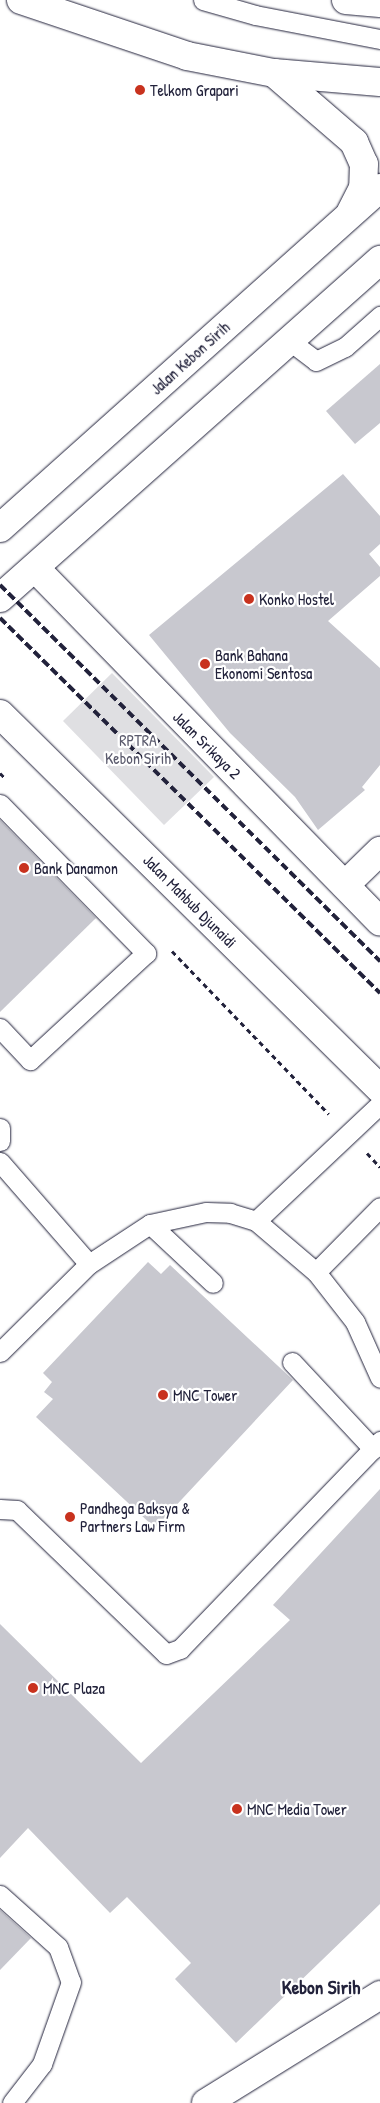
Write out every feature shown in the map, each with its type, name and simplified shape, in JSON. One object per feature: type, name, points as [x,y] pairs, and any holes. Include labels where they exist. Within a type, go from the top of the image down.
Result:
[{"type":"main road","points":[[21,0],[142,44],[274,73],[380,82]]},
{"type":"main road","points":[[346,0],[380,4]]},
{"type":"main road","points":[[274,73],[354,142],[364,172],[363,188],[349,215]]},
{"type":"main road","name":"Jalan Kebon Sirih","points":[[0,528],[380,188]]},
{"type":"main road","points":[[0,598],[380,260]]},
{"type":"main road","name":"Jalan Srikaya 2","points":[[35,568],[380,922]]},
{"type":"main road","name":"Jalan Mahbub Djunaidi","points":[[0,714],[380,1089]]},
{"type":"main road","points":[[345,885],[380,851]]},
{"type":"main road","points":[[206,2103],[380,1995]]},
{"type":"lane","points":[[203,0],[255,16],[380,39]]},
{"type":"lane","points":[[290,342],[316,361],[345,347],[380,316]]},
{"type":"lane","points":[[0,804],[146,953],[30,1060],[0,1028]]},
{"type":"lane","points":[[256,1222],[380,1104]]},
{"type":"lane","points":[[0,1128],[0,1141]]},
{"type":"lane","points":[[0,1162],[89,1264]]},
{"type":"lane","points":[[316,1272],[380,1207]]},
{"type":"lane","points":[[0,1352],[89,1264],[150,1224],[206,1212],[230,1213],[256,1222],[316,1272],[354,1322],[380,1378]]},
{"type":"lane","points":[[150,1224],[213,1283]]},
{"type":"lane","points":[[0,1509],[17,1510],[166,1654],[180,1649],[376,1445],[292,1362]]},
{"type":"lane","points":[[0,1895],[58,1947],[71,1982],[42,2064],[12,2103]]},
{"type":"path","points":[[0,773],[7,780]]},
{"type":"path","points":[[164,943],[380,1167]]},
{"type":"green space","name":"RPTRA Kebon Sirih","points":[[112,673],[214,777],[164,825],[63,721]]},
{"type":"building","points":[[380,364],[380,423],[355,444],[326,411]]},
{"type":"building","points":[[343,474],[380,516],[380,544],[369,554],[380,567],[380,576],[328,621],[380,668],[380,765],[362,787],[365,790],[318,830],[295,797],[230,733],[149,635]]},
{"type":"building","name":"Bank Danamon","points":[[0,820],[96,918],[0,1012]]},
{"type":"building","name":"MNC Tower","points":[[148,1262],[161,1274],[170,1265],[293,1380],[155,1528],[36,1417],[53,1399],[44,1392],[52,1382],[43,1373]]},
{"type":"building","name":"MNC Media Tower","points":[[380,1489],[380,1904],[236,2043],[175,1979],[191,1963],[127,1897],[110,1913],[28,1828],[0,1858],[0,1624],[141,1763],[290,1620],[273,1605]]},
{"type":"building","points":[[0,1910],[31,1938],[0,1970]]},
{"type":"railway","points":[[0,585],[380,961]]},
{"type":"railway","points":[[0,618],[380,993]]},
{"type":"place","name":"Telkom Grapari","points":[[140,90]]},
{"type":"place","name":"Konko Hostel","points":[[249,599]]},
{"type":"place","name":"Bank Bahana Ekonomi Sentosa","points":[[205,664]]},
{"type":"place","name":"Bank Danamon","points":[[24,868]]},
{"type":"place","name":"MNC Tower","points":[[163,1395]]},
{"type":"place","name":"Pandhega Baksya & Partners Law Firm","points":[[70,1517]]},
{"type":"place","name":"MNC Plaza","points":[[33,1688]]},
{"type":"place","name":"MNC Media Tower","points":[[237,1809]]},
{"type":"district","name":"Kebon Sirih","points":[[321,1988]]}]
